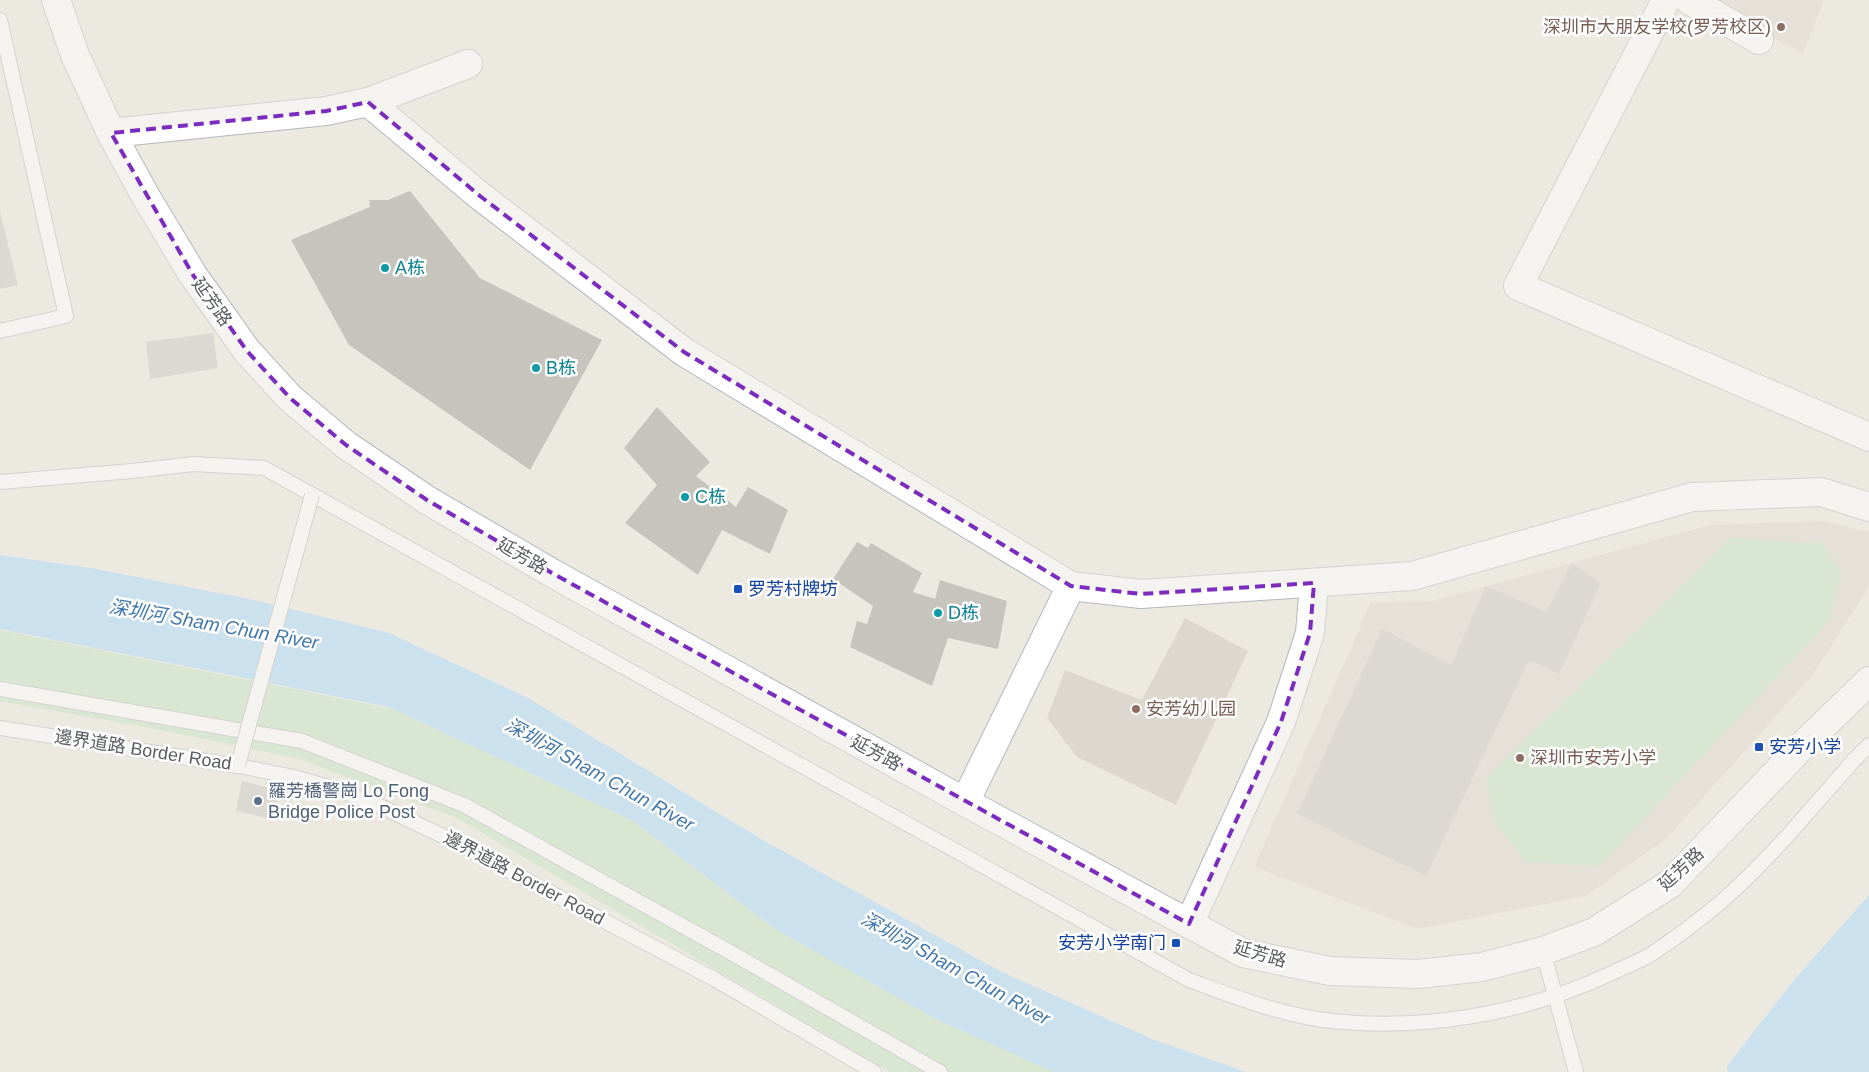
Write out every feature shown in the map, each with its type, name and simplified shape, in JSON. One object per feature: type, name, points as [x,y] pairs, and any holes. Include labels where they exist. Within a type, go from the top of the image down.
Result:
[{"type":"street","name":"延芳路","points":[[56,0],[75,55],[111,133],[146,197],[193,275],[247,351],[290,398],[346,445],[427,500],[552,573],[965,802],[1243,953],[1330,971],[1418,974],[1482,967],[1543,951],[1594,932],[1670,884],[1804,744],[1869,681]]},
{"type":"street","points":[[1666,0],[1518,286],[1869,437]]},
{"type":"street","points":[[1689,0],[1758,40]]},
{"type":"street","points":[[111,133],[326,111],[368,102],[468,64]]},
{"type":"street","points":[[368,102],[480,196],[684,352],[1071,586],[1141,594],[1412,576],[1692,497],[1821,492],[1869,506]]},
{"type":"street","points":[[1189,924],[1281,722],[1310,634],[1314,583]]},
{"type":"street","points":[[965,802],[1071,586]]},
{"type":"lane","points":[[0,20],[66,316],[0,331]]},
{"type":"lane","points":[[0,482],[194,464],[264,468],[1189,980],[1256,1005],[1323,1020],[1379,1024],[1467,1018],[1524,1006],[1582,987],[1649,956],[1709,912],[1766,859],[1869,745]]},
{"type":"lane","points":[[238,765],[312,496]]},
{"type":"lane","points":[[0,690],[302,741],[464,806],[728,951],[940,1072]]},
{"type":"lane","name":"邊界道路 Border Road","points":[[0,728],[238,765],[294,777],[339,790],[425,827],[716,980],[874,1072]]},
{"type":"lane","points":[[1543,951],[1576,1072]]},
{"type":"highlighted area","points":[[368,102],[480,196],[684,352],[1071,586],[1141,594],[1314,583],[1310,633],[1281,722],[1189,924],[552,573],[427,500],[346,445],[290,398],[247,351],[193,275],[111,133],[326,111]]},
{"type":"shaded area","name":"深圳市大朋友学校(罗芳校区)","points":[[1695,0],[1824,0],[1803,53]]},
{"type":"shaded area","name":"深圳市安芳小学","points":[[1822,521],[1869,532],[1869,587],[1811,677],[1666,839],[1586,896],[1418,929],[1254,867],[1371,602],[1432,601],[1710,525]]},
{"type":"shaded area","name":"安芳幼儿园","points":[[1185,618],[1248,651],[1176,805],[1077,757],[1047,718],[1065,670],[1142,700]]},
{"type":"green space","points":[[1730,538],[1822,543],[1841,574],[1829,621],[1600,866],[1527,862],[1494,821],[1487,778]]},
{"type":"green space","points":[[0,630],[393,709],[633,821],[775,929],[1062,1072],[890,1072],[457,818],[299,759],[171,732],[0,701]]},
{"type":"water","name":"深圳河 Sham Chun River","points":[[0,555],[91,568],[254,600],[389,633],[528,698],[766,842],[1002,972],[1152,1039],[1246,1072],[1054,1072],[938,1020],[775,929],[633,821],[389,707],[0,629]]},
{"type":"water","points":[[1869,895],[1869,1072],[1728,1072],[1727,1066],[1794,980]]},
{"type":"building","points":[[410,191],[480,278],[602,340],[530,470],[349,345],[291,240],[370,207],[369,200],[388,200]]},
{"type":"building","points":[[0,211],[18,285],[0,289]]},
{"type":"building","points":[[213,333],[218,368],[150,379],[146,342]]},
{"type":"building","name":"C栋","points":[[657,407],[710,462],[696,476],[736,507],[748,487],[788,510],[770,554],[722,530],[698,575],[625,523],[657,485],[624,448]]},
{"type":"building","name":"D栋","points":[[857,542],[868,548],[871,543],[922,573],[913,592],[935,599],[940,580],[1007,601],[998,649],[948,638],[932,686],[850,647],[857,621],[867,624],[873,606],[833,579]]},
{"type":"building","points":[[1572,563],[1601,583],[1559,674],[1529,660],[1426,876],[1297,814],[1382,629],[1451,665],[1486,586],[1546,612]]},
{"type":"building","name":"羅芳橋警崗 Lo Fong Bridge Police Post","points":[[242,781],[281,791],[275,820],[236,811]]},
{"type":"place","name":"深圳市大朋友学校(罗芳校区)","points":[[1781,27]]},
{"type":"place","name":"A栋","points":[[385,268]]},
{"type":"place","name":"B栋","points":[[536,368]]},
{"type":"place","name":"C栋","points":[[685,497]]},
{"type":"place","name":"罗芳村牌坊","points":[[738,589]]},
{"type":"place","name":"D栋","points":[[938,613]]},
{"type":"place","name":"安芳幼儿园","points":[[1136,709]]},
{"type":"place","name":"安芳小学","points":[[1759,747]]},
{"type":"place","name":"深圳市安芳小学","points":[[1520,758]]},
{"type":"place","name":"羅芳橋警崗 Lo Fong Bridge Police Post","points":[[258,801]]},
{"type":"place","name":"安芳小学南门","points":[[1176,943]]}]
